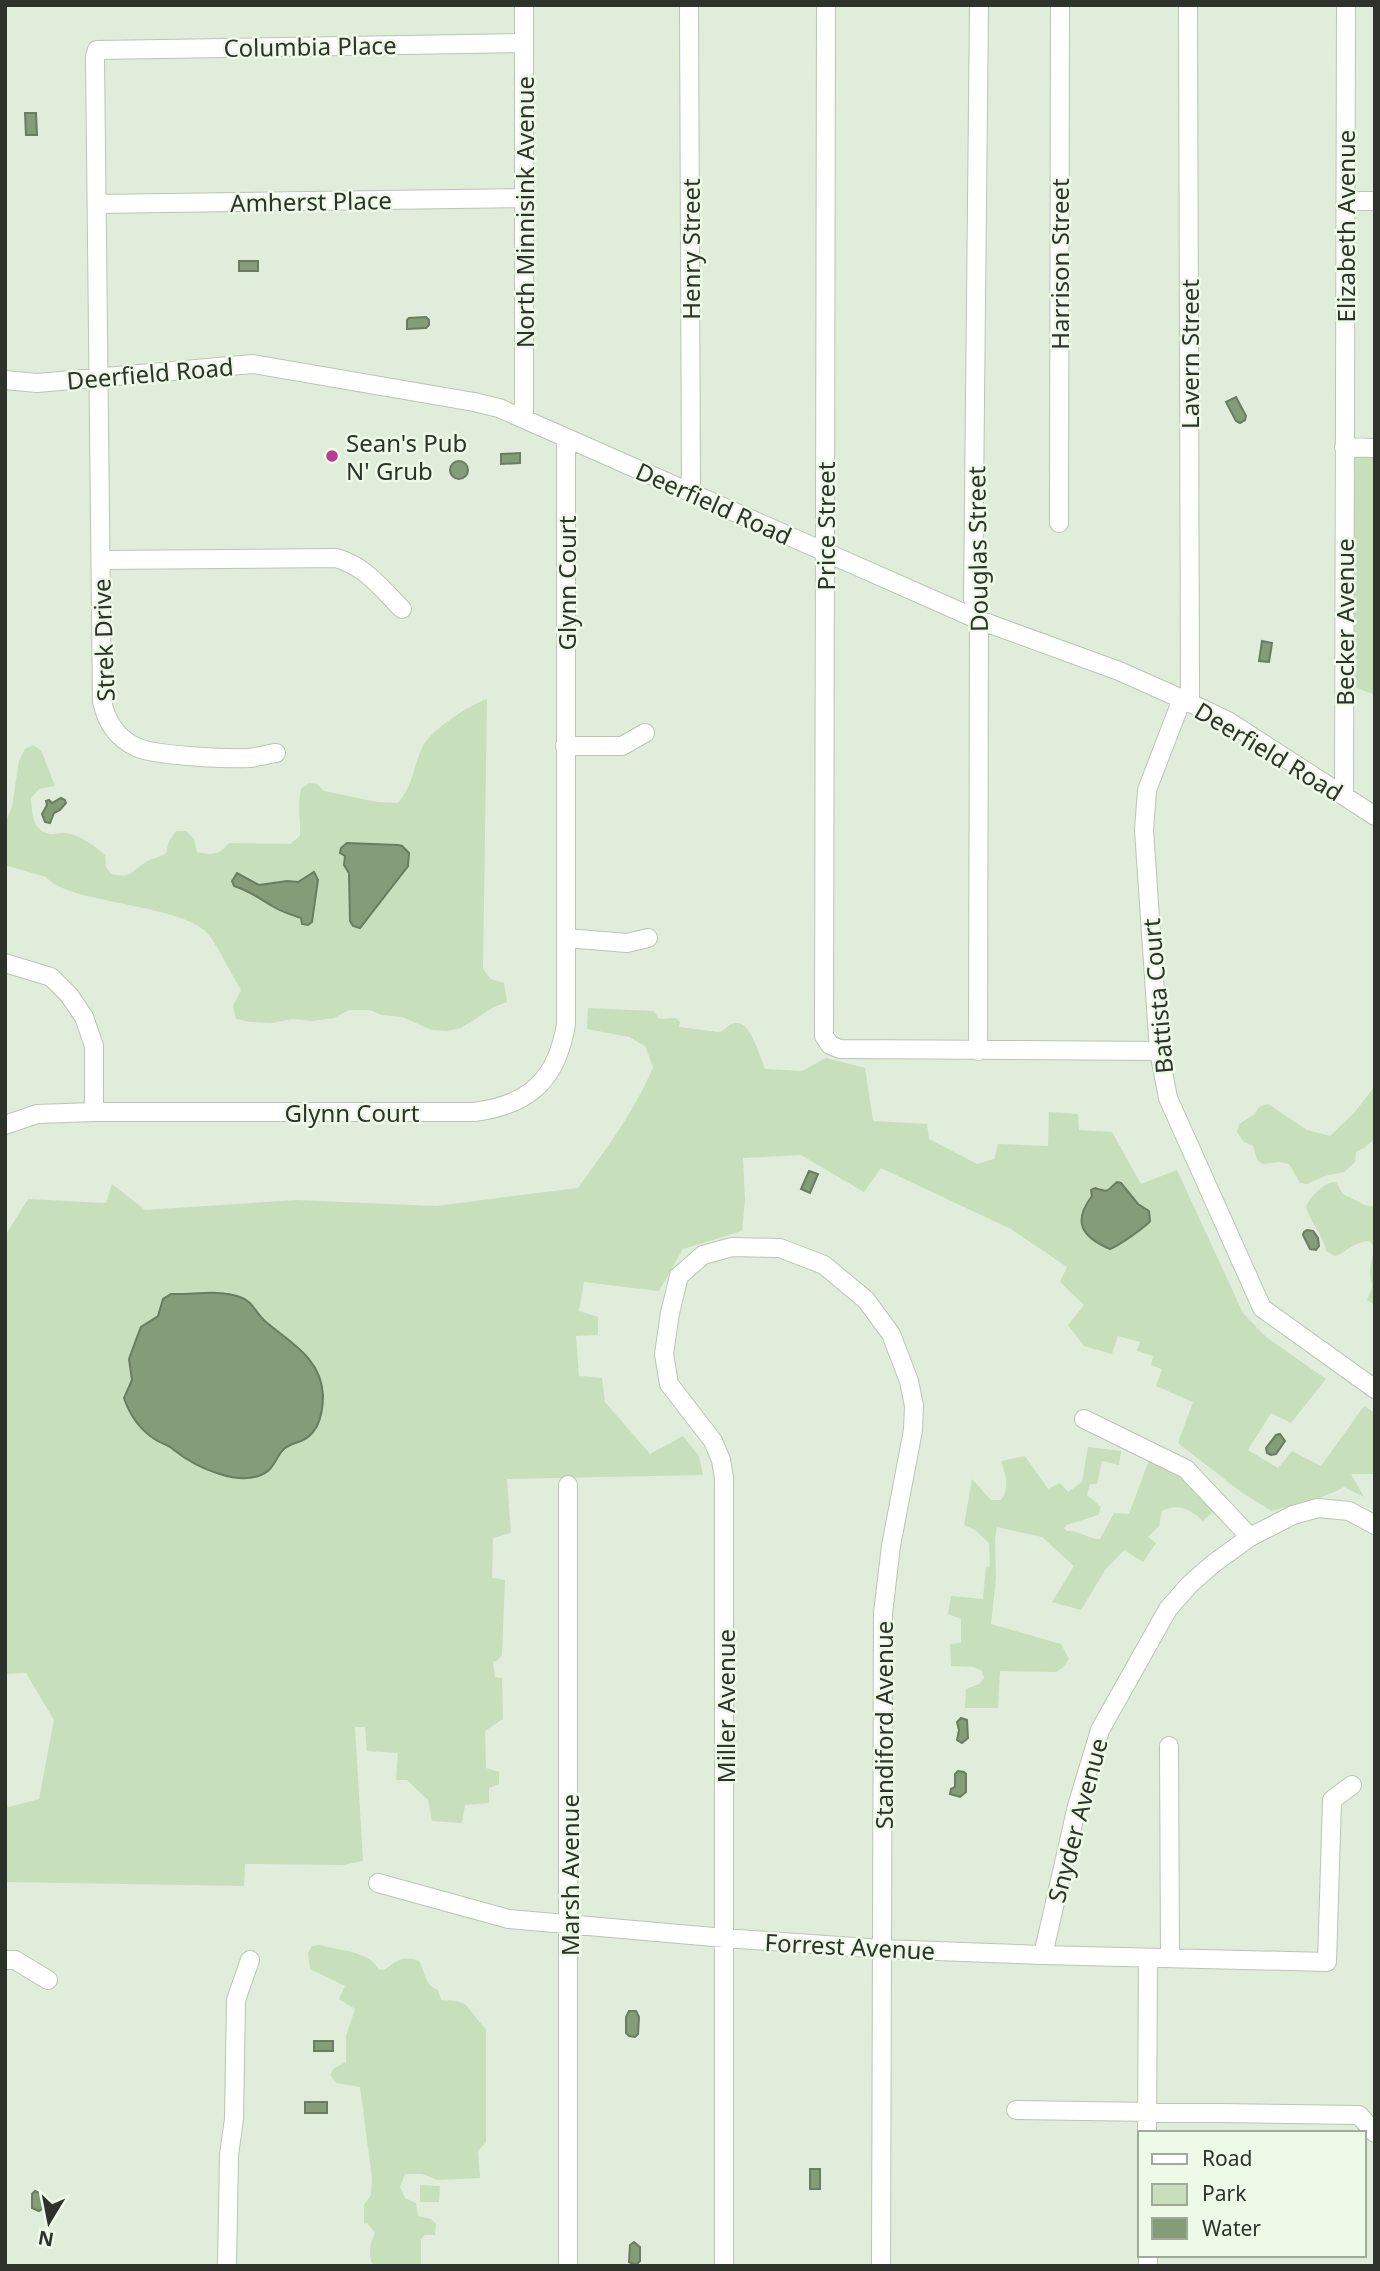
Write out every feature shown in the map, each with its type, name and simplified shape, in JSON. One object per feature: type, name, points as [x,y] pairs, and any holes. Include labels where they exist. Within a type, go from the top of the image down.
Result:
[{"type":"street","name":"North Minnisink Avenue","points":[[524,5],[524,418]]},
{"type":"street","name":"Henry Street","points":[[689,5],[691,492]]},
{"type":"street","name":"Price Street","points":[[826,5],[824,1037],[830,1045],[840,1049],[978,1051]]},
{"type":"street","name":"Douglas Street","points":[[978,1051],[979,621],[973,600],[979,5]]},
{"type":"street","name":"Harrison Street","points":[[1059,523],[1060,5]]},
{"type":"street","name":"Lavern Street","points":[[1186,701],[1188,5]]},
{"type":"street","name":"Elizabeth Avenue","points":[[1345,447],[1346,5]]},
{"type":"street","name":"Columbia Place","points":[[97,50],[524,43]]},
{"type":"street","name":"Strek Drive","points":[[97,50],[102,701],[108,721],[118,734],[136,747],[156,753],[251,758],[276,753]]},
{"type":"street","name":"Amherst Place","points":[[97,204],[525,198]]},
{"type":"street","points":[[1346,201],[1375,201]]},
{"type":"street","name":"Deerfield Road","points":[[5,380],[37,383],[239,365],[267,365],[474,402],[524,418],[979,621],[1119,671],[1186,701],[1228,722],[1375,816]]},
{"type":"street","name":"Glynn Court","points":[[5,1125],[37,1114],[94,1112],[452,1112],[493,1109],[527,1096],[549,1073],[563,1042],[566,1024],[566,438]]},
{"type":"street","points":[[1345,447],[1375,448]]},
{"type":"street","name":"Becker Avenue","points":[[1343,796],[1345,447]]},
{"type":"street","points":[[101,560],[336,558],[351,562],[363,570],[402,609]]},
{"type":"street","name":"Battista Court","points":[[1186,701],[1147,790],[1144,830],[1158,1051],[1168,1098],[1262,1308],[1375,1390]]},
{"type":"street","points":[[565,746],[622,746],[645,733]]},
{"type":"street","points":[[566,938],[627,943],[648,937]]},
{"type":"street","points":[[5,963],[51,977],[69,995],[84,1017],[94,1046],[94,1112]]},
{"type":"street","points":[[978,1051],[1158,1051]]},
{"type":"street","name":"Miller Avenue","points":[[724,2266],[724,1478],[721,1460],[713,1441],[669,1384],[664,1354],[679,1276],[690,1265],[703,1255],[732,1247],[780,1248]]},
{"type":"street","name":"Standiford Avenue","points":[[780,1248],[824,1265],[866,1300],[891,1334],[902,1357],[914,1406],[913,1430],[891,1546],[883,1613],[881,2266]]},
{"type":"street","points":[[1084,1419],[1186,1469],[1250,1537]]},
{"type":"street","name":"Marsh Avenue","points":[[568,1485],[568,2266]]},
{"type":"street","name":"Snyder Avenue","points":[[1043,1955],[1077,1806],[1100,1730],[1168,1609],[1213,1563],[1250,1537],[1293,1515],[1318,1507],[1349,1511],[1375,1525]]},
{"type":"street","points":[[1169,1746],[1170,1958]]},
{"type":"street","name":"Forrest Avenue","points":[[378,1884],[509,1919],[725,1938],[882,1949],[1327,1962],[1332,1800],[1352,1785]]},
{"type":"street","points":[[1147,2131],[1148,1958]]},
{"type":"street","points":[[5,1959],[15,1960],[48,1980]]},
{"type":"street","points":[[227,2266],[236,2000],[250,1960]]},
{"type":"street","points":[[1016,2110],[1359,2115],[1375,2133]]},
{"type":"green space","points":[[1344,447],[1375,448],[1375,695],[1344,683]]},
{"type":"green space","points":[[487,699],[483,969],[491,979],[504,983],[507,1002],[461,1028],[432,1030],[402,1017],[381,1015],[370,1010],[349,1010],[334,1018],[312,1021],[292,1019],[272,1023],[236,1019],[233,1006],[241,990],[204,930],[168,914],[75,892],[57,886],[46,877],[5,865],[5,823],[12,807],[19,761],[25,749],[33,745],[41,750],[55,786],[39,789],[31,798],[36,825],[44,832],[66,833],[87,841],[105,855],[106,867],[111,874],[123,876],[166,853],[169,841],[176,831],[186,831],[194,839],[197,852],[206,854],[215,854],[229,843],[290,844],[300,836],[301,789],[309,783],[317,784],[324,791],[377,802],[398,803],[407,789],[426,741],[450,719]],"holes":[[[345,856],[408,866],[350,921],[349,873]],[[237,873],[259,885],[298,882],[309,876],[318,880],[312,922],[279,910],[257,894],[238,885],[232,881]]]},
{"type":"green space","points":[[588,1008],[654,1011],[659,1019],[676,1018],[680,1022],[679,1027],[718,1032],[732,1024],[742,1024],[751,1034],[765,1069],[802,1071],[826,1058],[865,1068],[873,1121],[927,1124],[929,1139],[977,1164],[994,1159],[998,1144],[1048,1146],[1049,1112],[1078,1114],[1079,1130],[1112,1132],[1141,1184],[1177,1170],[1243,1313],[1266,1337],[1326,1379],[1291,1423],[1271,1413],[1248,1450],[1278,1468],[1292,1451],[1321,1466],[1364,1406],[1375,1413],[1375,1474],[1351,1474],[1364,1497],[1344,1487],[1318,1498],[1272,1511],[1241,1492],[1178,1443],[1193,1402],[1156,1386],[1162,1369],[1151,1365],[1153,1356],[1137,1351],[1140,1342],[1118,1336],[1112,1354],[1084,1346],[1068,1325],[1084,1305],[1060,1282],[1067,1267],[1011,1229],[881,1168],[864,1192],[801,1155],[743,1158],[745,1200],[742,1231],[683,1249],[659,1291],[584,1282],[579,1311],[598,1317],[598,1335],[576,1336],[579,1376],[602,1378],[605,1402],[650,1454],[683,1436],[699,1456],[703,1475],[507,1479],[511,1533],[493,1538],[492,1578],[505,1580],[502,1655],[493,1662],[495,1677],[502,1678],[503,1719],[485,1731],[486,1768],[499,1772],[499,1784],[489,1788],[489,1803],[465,1805],[462,1823],[432,1821],[428,1800],[407,1780],[396,1780],[398,1753],[367,1751],[365,1727],[355,1727],[363,1861],[343,1865],[245,1864],[244,1886],[5,1882],[5,1808],[39,1799],[54,1720],[26,1673],[5,1674],[5,1236],[28,1199],[106,1203],[112,1184],[145,1210],[297,1200],[436,1206],[578,1188],[629,1114],[653,1067],[645,1046],[629,1037],[587,1029]],"holes":[[[1112,1185],[1145,1208],[1144,1229],[1136,1231],[1119,1245],[1083,1207],[1092,1196],[1110,1190]]]},
{"type":"green space","points":[[1375,1086],[1375,1139],[1356,1152],[1355,1162],[1344,1172],[1307,1184],[1300,1183],[1289,1164],[1263,1164],[1257,1160],[1253,1146],[1244,1142],[1237,1132],[1239,1124],[1255,1114],[1259,1107],[1268,1104],[1307,1130],[1330,1136],[1354,1113]]},
{"type":"green space","points":[[1336,1182],[1343,1194],[1375,1207],[1375,1305],[1367,1300],[1372,1286],[1370,1271],[1374,1246],[1369,1241],[1364,1241],[1335,1256],[1326,1251],[1306,1206],[1323,1187]]},
{"type":"green space","points":[[1088,1447],[1121,1451],[1119,1465],[1102,1461],[1097,1484],[1090,1484],[1087,1495],[1101,1507],[1098,1515],[1067,1525],[1064,1528],[1067,1531],[1100,1539],[1114,1513],[1129,1514],[1149,1460],[1181,1476],[1217,1508],[1203,1521],[1184,1508],[1162,1511],[1159,1526],[1148,1537],[1156,1543],[1143,1562],[1124,1550],[1105,1570],[1081,1610],[1052,1602],[1074,1566],[1042,1537],[997,1527],[996,1578],[991,1624],[1061,1644],[1069,1659],[1064,1667],[1056,1672],[1000,1671],[998,1708],[965,1708],[966,1689],[979,1684],[984,1678],[982,1671],[974,1667],[951,1666],[950,1644],[961,1643],[961,1619],[948,1614],[951,1596],[983,1599],[986,1567],[990,1566],[989,1543],[975,1530],[964,1525],[972,1479],[991,1500],[1001,1500],[1006,1477],[1001,1461],[1025,1456],[1048,1489],[1060,1483],[1068,1492],[1082,1482]]},
{"type":"green space","points":[[320,1945],[368,1958],[378,1969],[384,1970],[404,1959],[419,1961],[428,1982],[438,1990],[441,2000],[457,2001],[466,2005],[486,2030],[486,2142],[478,2151],[480,2178],[438,2180],[422,2174],[405,2174],[400,2187],[405,2198],[416,2203],[418,2216],[431,2219],[436,2224],[435,2235],[425,2235],[421,2239],[421,2266],[378,2266],[372,2263],[370,2248],[375,2233],[367,2223],[364,2224],[364,2205],[371,2195],[372,2178],[360,2087],[336,2083],[330,2075],[334,2068],[346,2062],[346,2036],[355,2009],[339,1999],[345,1986],[310,1969],[308,1953],[312,1946]]},
{"type":"green space","points":[[420,2185],[440,2186],[439,2202],[420,2202]]},
{"type":"water","points":[[25,113],[36,113],[37,135],[26,135]]},
{"type":"water","points":[[239,261],[258,261],[258,271],[239,271]]},
{"type":"water","points":[[426,317],[429,325],[426,328],[407,329],[409,318]]},
{"type":"water","points":[[1236,397],[1246,416],[1240,423],[1236,421],[1226,402]]},
{"type":"water","points":[[520,453],[520,463],[501,464],[501,454]]},
{"type":"water","points":[[455,461],[463,461],[468,470],[466,477],[455,479],[450,474],[450,466]]},
{"type":"water","points":[[1262,641],[1272,643],[1269,662],[1259,661]]},
{"type":"water","points":[[61,798],[66,803],[54,813],[50,823],[45,822],[42,814],[47,805],[46,801],[52,803]]},
{"type":"water","points":[[347,843],[398,845],[409,853],[408,866],[360,928],[353,926],[350,921],[349,873],[344,865],[345,856],[340,853]]},
{"type":"water","points":[[314,872],[318,880],[312,922],[308,925],[302,924],[301,918],[234,886],[232,881],[237,873],[259,885],[298,882]]},
{"type":"water","points":[[809,1171],[818,1174],[810,1193],[801,1189]]},
{"type":"water","points":[[1117,1182],[1121,1183],[1138,1204],[1149,1211],[1150,1221],[1110,1249],[1087,1234],[1083,1228],[1082,1214],[1092,1196],[1091,1190],[1108,1190]]},
{"type":"water","points":[[1307,1230],[1313,1231],[1318,1238],[1319,1246],[1316,1250],[1310,1249],[1303,1235]]},
{"type":"water","points":[[223,1293],[244,1299],[266,1322],[303,1352],[317,1371],[323,1395],[317,1426],[304,1440],[283,1450],[268,1471],[246,1478],[206,1469],[150,1436],[129,1411],[124,1398],[132,1380],[129,1359],[141,1327],[158,1316],[163,1299],[171,1294]]},
{"type":"water","points":[[1280,1434],[1285,1441],[1276,1454],[1267,1453],[1266,1448],[1276,1435]]},
{"type":"water","points":[[961,1718],[967,1720],[968,1738],[962,1743],[957,1740],[957,1722]]},
{"type":"water","points":[[958,1771],[966,1774],[966,1792],[960,1797],[950,1794],[955,1787],[955,1774]]},
{"type":"water","points":[[629,2011],[636,2011],[639,2017],[638,2034],[635,2037],[626,2033],[626,2017]]},
{"type":"water","points":[[314,2041],[333,2041],[333,2051],[314,2051]]},
{"type":"water","points":[[305,2102],[327,2102],[327,2113],[305,2113]]},
{"type":"water","points":[[810,2169],[820,2169],[820,2189],[810,2189]]},
{"type":"water","points":[[35,2191],[42,2194],[42,2209],[39,2211],[32,2208],[32,2194]]},
{"type":"water","points":[[634,2242],[640,2247],[640,2261],[636,2265],[629,2262],[630,2245]]},
{"type":"place","name":"Sean's Pub N' Grub","points":[[332,456]]}]
